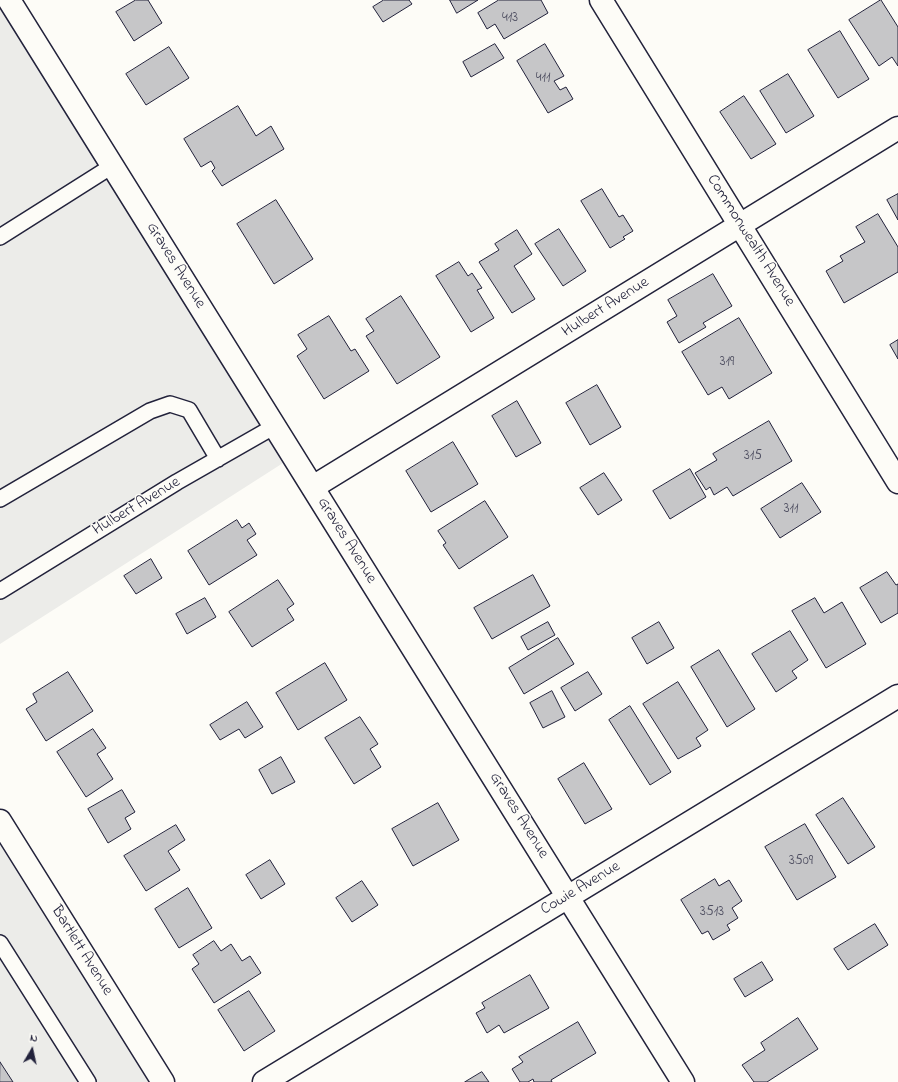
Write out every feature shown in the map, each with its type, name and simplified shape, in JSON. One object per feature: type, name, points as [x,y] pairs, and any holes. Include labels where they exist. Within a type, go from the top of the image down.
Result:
[{"type":"street","name":"Graves Avenue","points":[[9,0],[683,1082]]},
{"type":"street","name":"Commonwealth Avenue","points":[[601,0],[898,482]]},
{"type":"street","name":"Hulbert Avenue","points":[[313,488],[898,128]]},
{"type":"street","name":"Cowie Avenue","points":[[264,1082],[898,696]]},
{"type":"street","name":"Bartlett Avenue","points":[[0,821],[163,1082]]},
{"type":"lane","points":[[0,237],[112,166]]},
{"type":"lane","points":[[0,499],[150,411],[170,404],[190,410],[218,459]]},
{"type":"lane","name":"Hulbert Avenue","points":[[0,591],[275,426]]},
{"type":"lane","points":[[0,943],[88,1082]]},
{"type":"shaded area","points":[[0,0],[294,456],[0,644]]},
{"type":"shaded area","points":[[0,821],[163,1082],[0,1082]]},
{"type":"building","points":[[136,0],[148,0],[162,23],[134,41],[116,12]]},
{"type":"building","points":[[384,0],[409,0],[412,4],[383,22],[373,7]]},
{"type":"building","points":[[450,0],[478,0],[457,13]]},
{"type":"building","points":[[499,0],[541,0],[548,13],[504,39],[495,24],[487,29],[478,13]]},
{"type":"building","points":[[881,0],[898,27],[898,66],[892,57],[879,66],[849,20]]},
{"type":"building","points":[[840,31],[869,79],[838,98],[808,50]]},
{"type":"building","points":[[495,44],[504,58],[471,77],[463,62]]},
{"type":"building","points":[[545,44],[564,76],[554,81],[560,90],[566,87],[573,99],[548,113],[517,61]]},
{"type":"building","points":[[169,47],[189,78],[146,105],[126,74]]},
{"type":"building","points":[[788,74],[814,116],[786,133],[760,91]]},
{"type":"building","points":[[744,96],[776,144],[751,159],[720,112]]},
{"type":"building","points":[[238,106],[256,136],[271,126],[284,149],[222,186],[212,171],[215,168],[211,161],[201,167],[184,139]]},
{"type":"building","points":[[602,189],[619,217],[623,215],[633,231],[623,237],[625,239],[610,248],[581,201]]},
{"type":"building","points":[[898,194],[898,220],[887,200]]},
{"type":"building","points":[[276,200],[313,259],[274,284],[237,224]]},
{"type":"building","points":[[878,214],[898,247],[898,272],[844,303],[826,271],[843,261],[840,256],[865,242],[856,227]]},
{"type":"building","points":[[559,229],[586,271],[563,286],[535,244]]},
{"type":"building","points":[[517,230],[532,254],[514,266],[535,299],[512,313],[479,262],[499,250],[495,244]]},
{"type":"building","points":[[459,262],[468,276],[472,273],[482,288],[477,290],[494,318],[471,332],[436,276]]},
{"type":"building","points":[[713,274],[732,306],[703,323],[706,327],[679,343],[667,322],[677,316],[668,300]]},
{"type":"building","points":[[401,296],[440,357],[397,384],[366,336],[374,331],[366,319]]},
{"type":"building","points":[[329,316],[351,351],[355,349],[369,371],[324,399],[297,356],[307,349],[298,335]]},
{"type":"building","points":[[739,318],[772,373],[729,399],[722,387],[708,395],[682,352]]},
{"type":"building","points":[[898,340],[898,359],[890,345]]},
{"type":"building","points":[[597,385],[621,427],[590,445],[566,403]]},
{"type":"building","points":[[517,401],[541,443],[516,457],[492,416]]},
{"type":"building","points":[[769,421],[792,461],[733,496],[727,487],[714,495],[710,487],[706,490],[695,473],[717,460],[713,454]]},
{"type":"building","points":[[453,442],[478,484],[431,512],[406,471]]},
{"type":"building","points":[[690,469],[706,497],[670,519],[653,491]]},
{"type":"building","points":[[604,473],[622,500],[598,515],[580,488]]},
{"type":"building","points":[[802,483],[821,512],[780,538],[761,509]]},
{"type":"building","points":[[485,501],[508,537],[459,569],[443,545],[446,543],[438,531]]},
{"type":"building","points":[[237,520],[242,528],[249,523],[256,534],[247,540],[257,555],[209,585],[188,551]]},
{"type":"building","points":[[151,559],[162,578],[136,594],[124,576]]},
{"type":"building","points":[[887,572],[896,585],[898,584],[898,613],[881,623],[860,588]]},
{"type":"building","points":[[533,575],[550,606],[492,639],[474,608]]},
{"type":"building","points":[[278,580],[294,604],[287,609],[294,620],[252,647],[229,612]]},
{"type":"building","points":[[205,598],[216,617],[187,634],[176,614]]},
{"type":"building","points":[[815,598],[824,613],[842,602],[866,644],[826,668],[792,611]]},
{"type":"building","points":[[548,622],[555,635],[528,650],[521,637]]},
{"type":"building","points":[[659,622],[674,648],[647,664],[632,638]]},
{"type":"building","points":[[790,631],[808,660],[792,671],[797,678],[776,692],[752,654]]},
{"type":"building","points":[[558,638],[574,664],[524,694],[509,668]]},
{"type":"building","points":[[719,650],[755,709],[727,727],[691,667]]},
{"type":"building","points":[[325,663],[347,700],[298,730],[276,693]]},
{"type":"building","points":[[68,672],[93,711],[46,741],[26,709],[37,702],[33,694]]},
{"type":"building","points":[[588,672],[602,694],[575,711],[561,688]]},
{"type":"building","points":[[678,682],[708,730],[696,738],[701,746],[678,759],[643,704]]},
{"type":"building","points":[[552,691],[565,717],[543,728],[530,703]]},
{"type":"building","points":[[247,702],[263,727],[245,738],[239,729],[220,740],[210,725]]},
{"type":"building","points":[[630,706],[671,772],[650,785],[609,720]]},
{"type":"building","points":[[360,717],[378,744],[370,749],[381,767],[354,784],[325,738]]},
{"type":"building","points":[[93,729],[106,748],[97,754],[113,779],[86,797],[57,752]]},
{"type":"building","points":[[281,757],[295,782],[272,794],[259,770]]},
{"type":"building","points":[[584,763],[612,809],[585,824],[558,779]]},
{"type":"building","points":[[122,790],[135,812],[125,818],[131,829],[108,843],[88,809]]},
{"type":"building","points":[[843,798],[875,847],[848,864],[816,815]]},
{"type":"building","points":[[438,803],[459,840],[413,866],[392,829]]},
{"type":"building","points":[[805,824],[836,877],[797,900],[765,847]]},
{"type":"building","points":[[176,825],[185,840],[168,851],[180,870],[146,891],[124,856]]},
{"type":"building","points":[[270,860],[285,884],[261,899],[246,875]]},
{"type":"building","points":[[715,879],[719,886],[729,880],[742,901],[732,908],[738,918],[727,925],[730,930],[713,940],[708,931],[702,934],[681,900]]},
{"type":"building","points":[[362,881],[378,905],[352,922],[336,898]]},
{"type":"building","points":[[188,888],[212,928],[179,948],[155,909]]},
{"type":"building","points":[[875,924],[888,945],[848,970],[834,949]]},
{"type":"building","points":[[214,941],[221,951],[231,944],[242,961],[250,956],[261,973],[214,1003],[192,969],[199,964],[193,955]]},
{"type":"building","points":[[762,962],[773,980],[745,997],[734,979]]},
{"type":"building","points":[[530,975],[549,1008],[504,1033],[499,1025],[487,1033],[476,1013],[485,1008],[482,1003]]},
{"type":"building","points":[[249,991],[275,1031],[244,1051],[218,1010]]},
{"type":"building","points":[[798,1018],[818,1049],[767,1082],[754,1082],[742,1065],[765,1050],[761,1043]]},
{"type":"building","points":[[578,1022],[596,1053],[551,1080],[552,1082],[534,1082],[533,1079],[528,1082],[520,1082],[512,1069],[523,1062],[519,1057]]},
{"type":"building","points":[[0,1062],[13,1082],[0,1082]]},
{"type":"building","points":[[482,1072],[489,1082],[465,1082]]}]
